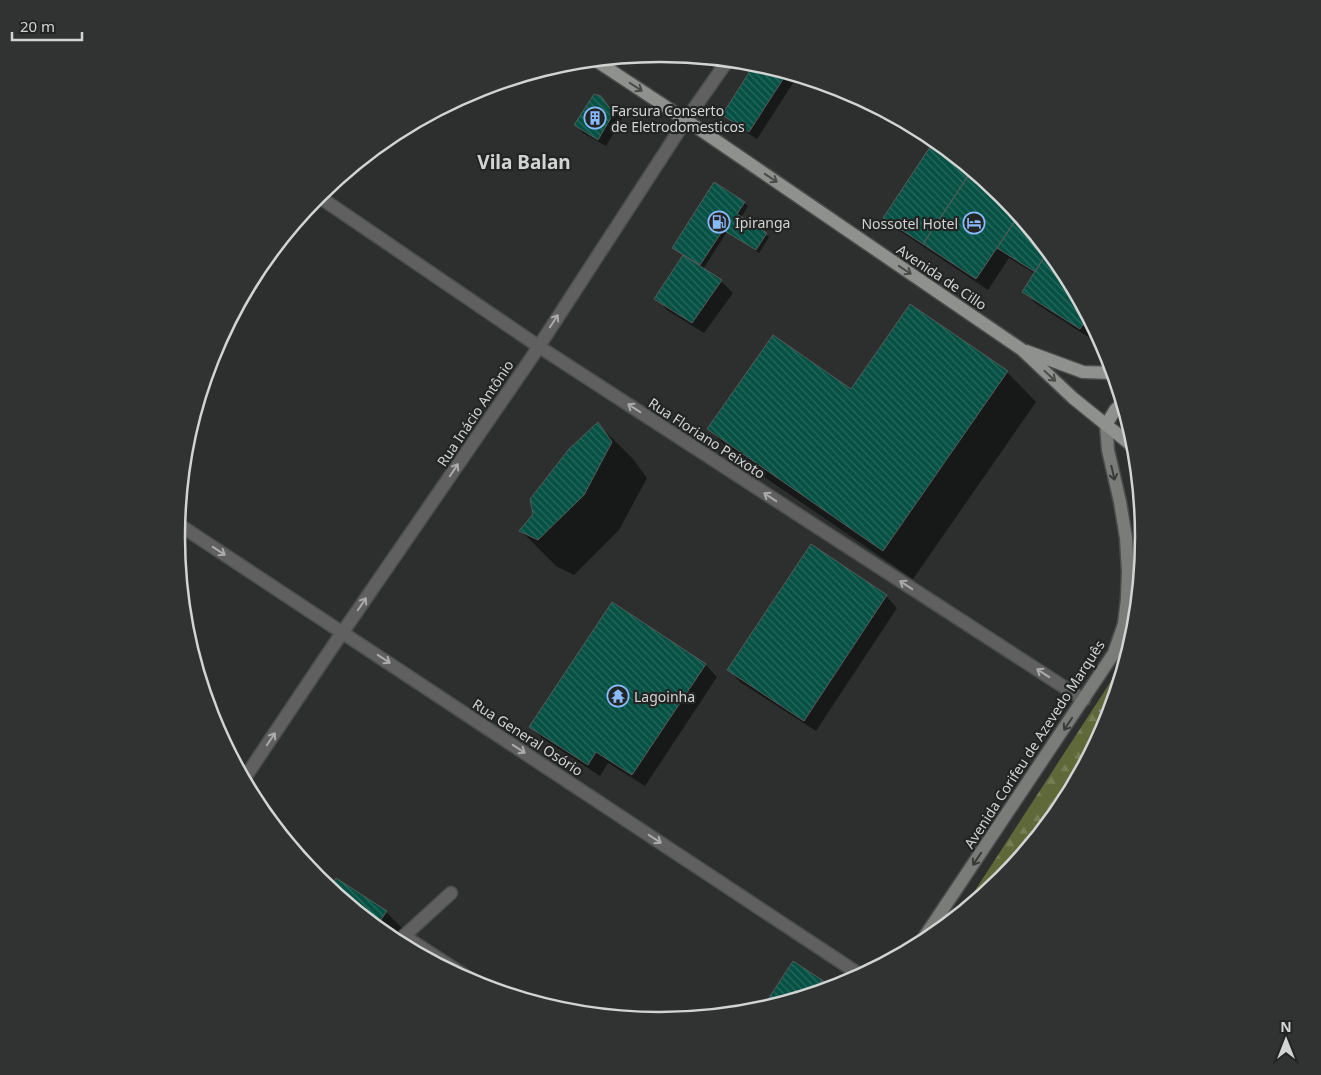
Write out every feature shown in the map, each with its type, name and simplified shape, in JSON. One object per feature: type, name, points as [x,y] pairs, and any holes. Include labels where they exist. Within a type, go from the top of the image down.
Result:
[{"type":"main road","name":"Avenida de Cillo","points":[[606,66],[1021,349],[1073,398],[1125,440]]},
{"type":"main road","points":[[1021,349],[1083,372],[1105,373]]},
{"type":"main road","points":[[1106,425],[1117,408]]},
{"type":"main road","name":"Avenida Corifeu de Azevedo Marquês","points":[[931,927],[1114,653],[1124,624],[1128,572],[1126,538],[1108,450],[1106,425]]},
{"type":"street","name":"Rua Inácio Antônio","points":[[248,773],[538,346],[686,120],[723,67]]},
{"type":"street","name":"Rua Floriano Peixoto","points":[[326,201],[538,346],[1084,700]]},
{"type":"street","name":"Rua General Osório","points":[[186,529],[854,971]]},
{"type":"street","points":[[405,937],[451,893]]},
{"type":"green space","points":[[1114,676],[1087,748],[1072,775],[1037,827],[1018,851],[970,898]]},
{"type":"building","points":[[750,71],[783,79],[749,132],[722,115]]},
{"type":"building","name":"Farsura Conserto de Eletrodomesticos","points":[[594,94],[601,96],[609,107],[615,111],[598,140],[574,125]]},
{"type":"building","points":[[930,147],[968,176],[923,244],[883,218]]},
{"type":"building","points":[[968,176],[1015,221],[976,279],[923,244]]},
{"type":"building","name":"Ipiranga","points":[[714,182],[745,202],[737,214],[767,233],[756,250],[723,230],[700,265],[672,248]]},
{"type":"building","points":[[1015,221],[1044,258],[1035,272],[997,248]]},
{"type":"building","points":[[683,255],[722,280],[692,323],[654,299]]},
{"type":"building","points":[[1044,258],[1084,322],[1080,329],[1022,292]]},
{"type":"building","points":[[910,304],[1008,371],[883,551],[707,429],[773,335],[851,389]]},
{"type":"building","points":[[598,422],[612,442],[584,495],[538,540],[519,531],[533,514],[530,499],[569,449]]},
{"type":"building","points":[[811,544],[887,595],[804,721],[727,670]]},
{"type":"building","name":"Lagoinha","points":[[612,602],[706,664],[632,775],[596,752],[588,765],[529,727]]},
{"type":"building","points":[[336,878],[387,911],[380,921],[347,895],[334,882]]},
{"type":"building","points":[[793,961],[822,980],[819,985],[813,987],[768,1000]]},
{"type":"place","name":"Farsura Conserto de Eletrodomesticos","points":[[595,118]]},
{"type":"place","name":"Ipiranga","points":[[719,222]]},
{"type":"place","name":"Nossotel Hotel","points":[[974,223]]},
{"type":"place","name":"Lagoinha","points":[[618,696]]},
{"type":"district","name":"Vila Balan","points":[[524,162]]}]
